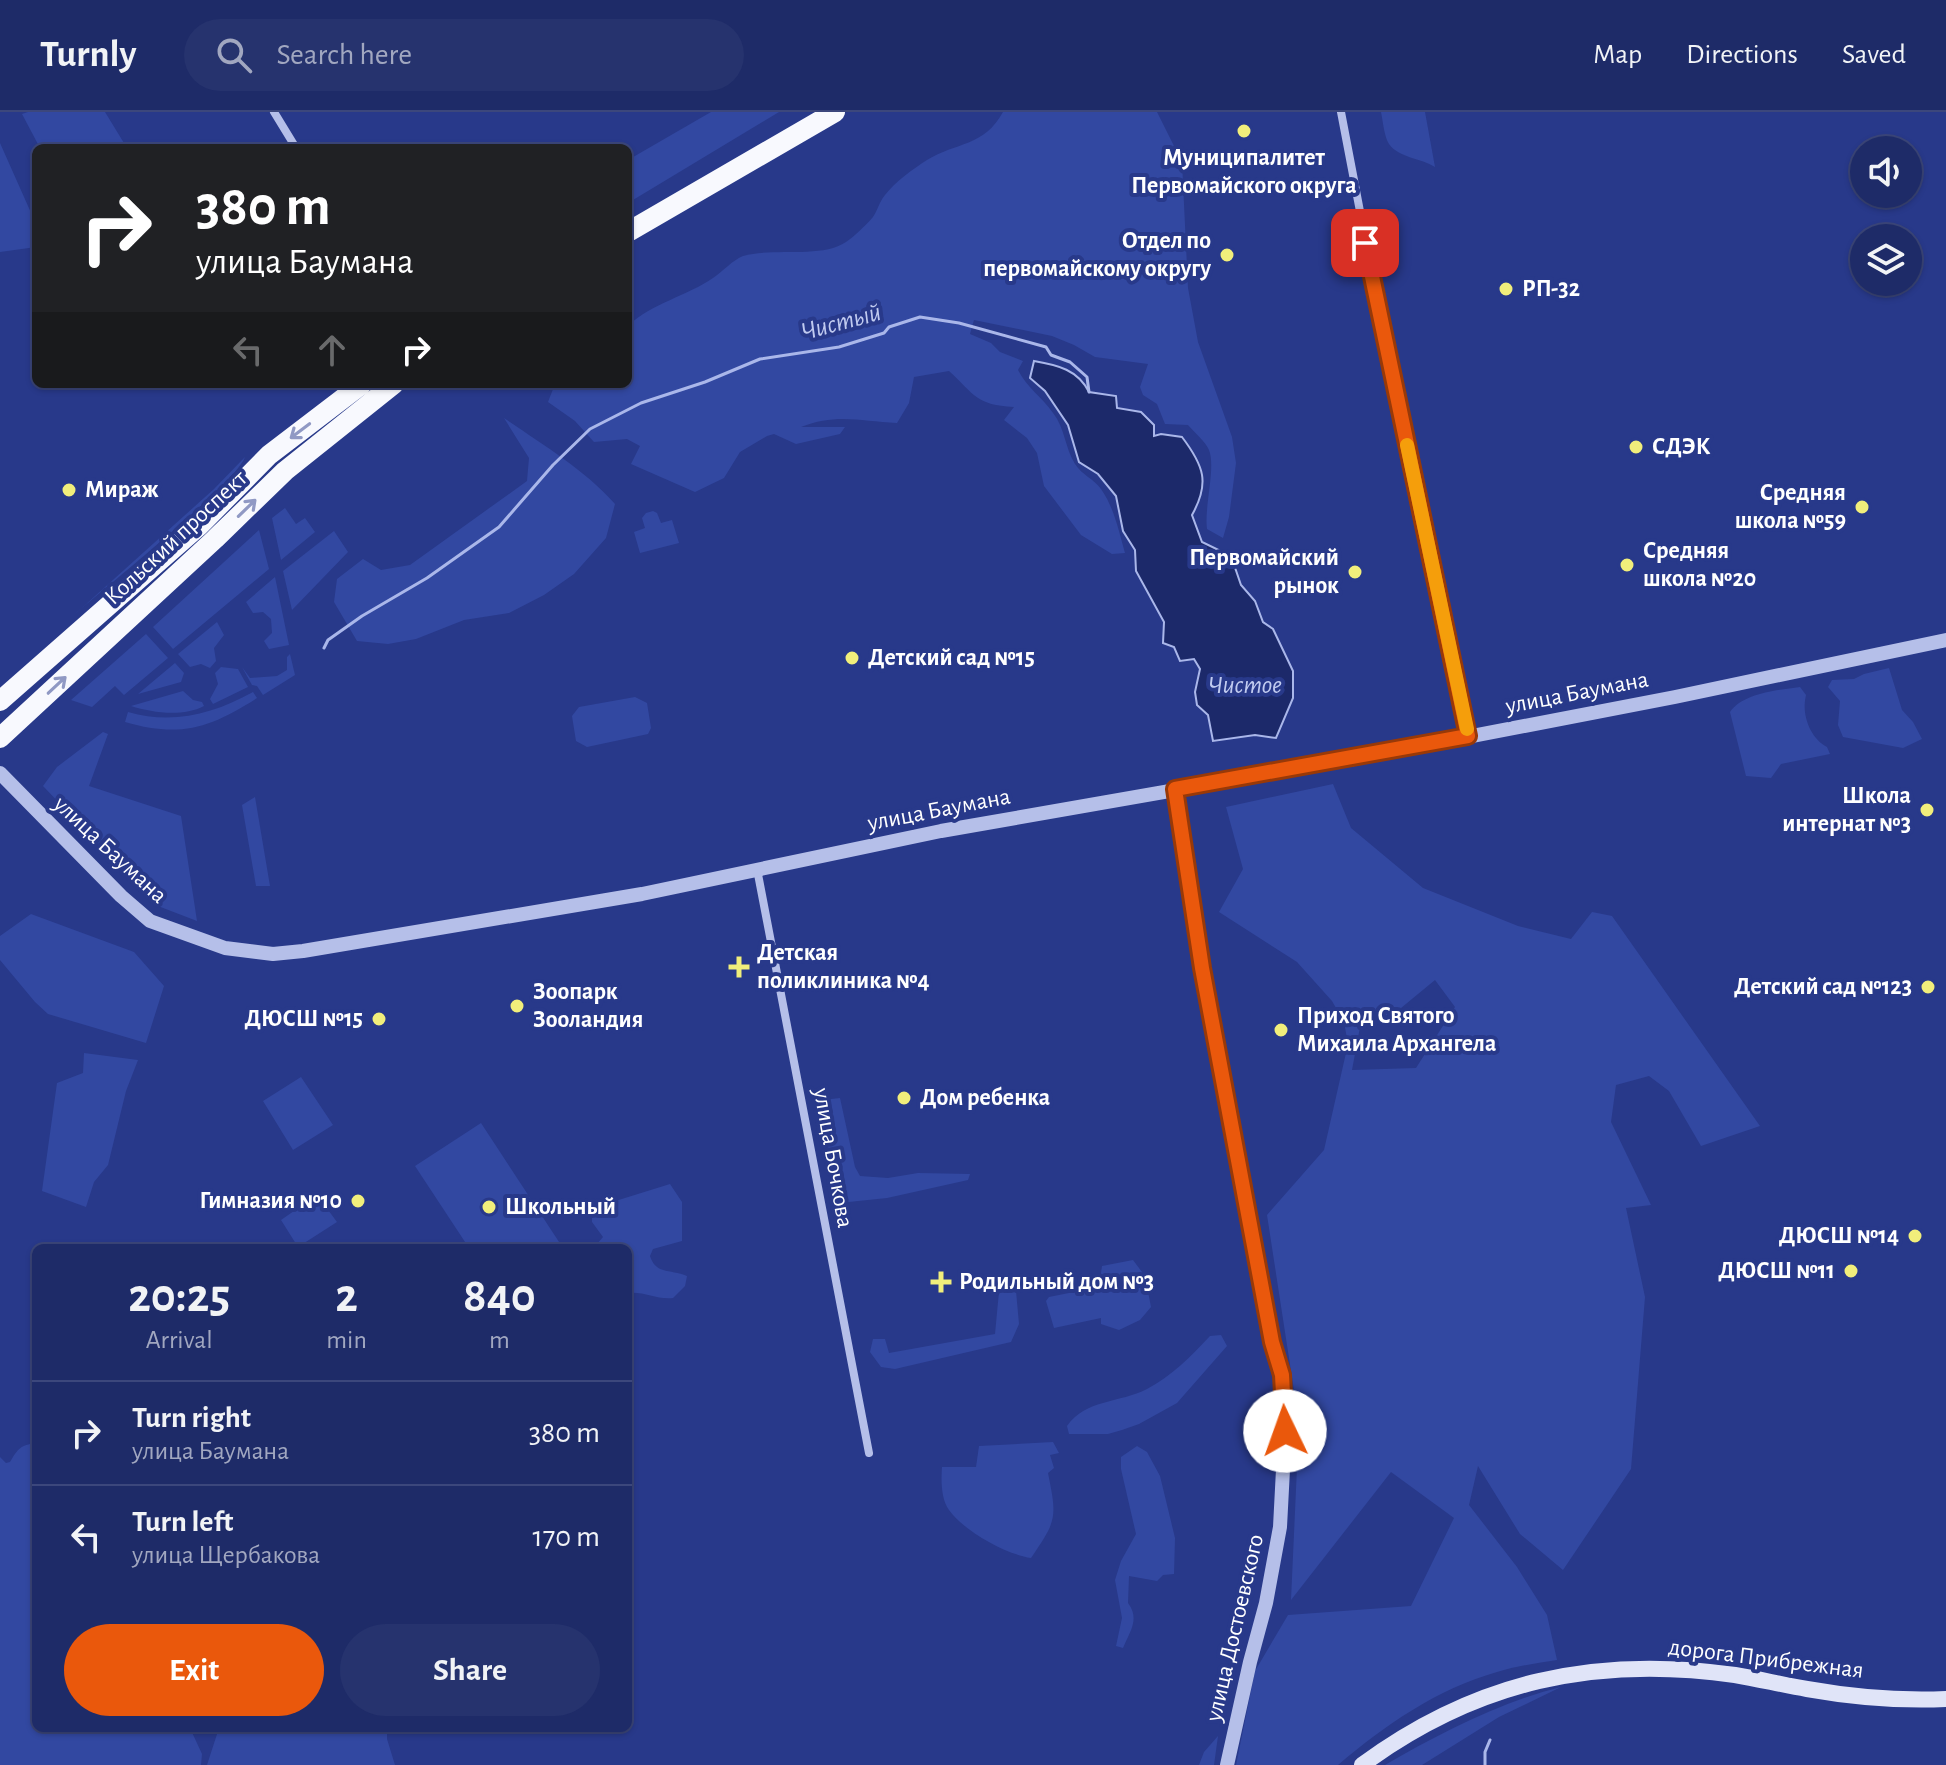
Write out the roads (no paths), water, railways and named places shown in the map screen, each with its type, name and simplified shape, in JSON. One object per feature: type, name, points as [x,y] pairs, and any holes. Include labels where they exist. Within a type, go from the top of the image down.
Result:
[{"type":"main road","points":[[632,230],[835,112]]},
{"type":"main road","name":"Кольский проспект","points":[[0,701],[199,526],[269,455],[357,388]]},
{"type":"main road","name":"Кольский проспект","points":[[0,738],[285,471],[388,388]]},
{"type":"main road","name":"дорога Прибрежная","points":[[1362,1765],[1412,1731],[1492,1693],[1534,1681],[1602,1671],[1683,1670],[1736,1675],[1844,1695],[1946,1699]]},
{"type":"street","points":[[274,112],[294,144]]},
{"type":"street","points":[[1341,112],[1385,342],[1468,736]]},
{"type":"street","name":"улица Баумана","points":[[0,773],[150,921],[211,944],[273,954],[642,894],[941,831],[1690,694],[1946,640]]},
{"type":"street","name":"улица Достоевского","points":[[1175,789],[1202,968],[1234,1144],[1272,1342],[1282,1375],[1285,1431],[1278,1542],[1227,1765]]},
{"type":"street","name":"улица Бочкова","points":[[757,869],[869,1453]]},
{"type":"water","name":"Чистое","points":[[1034,361],[1066,370],[1079,378],[1089,392],[1116,396],[1117,408],[1141,412],[1154,425],[1154,436],[1182,437],[1189,447],[1202,475],[1201,493],[1192,515],[1202,542],[1231,556],[1241,585],[1255,601],[1263,622],[1273,629],[1293,671],[1293,698],[1276,738],[1255,735],[1213,741],[1208,715],[1197,705],[1195,692],[1200,669],[1194,659],[1180,661],[1174,647],[1163,643],[1164,622],[1136,571],[1135,550],[1123,531],[1116,496],[1098,474],[1079,462],[1068,425],[1045,391],[1030,378]]},
{"type":"waterway","name":"Чистый","points":[[324,648],[328,640],[362,616],[427,578],[499,527],[553,465],[590,429],[641,403],[705,382],[760,359],[839,347],[884,333],[889,327],[920,317],[959,323],[1046,347],[1051,355],[1070,362],[1087,377],[1089,392]]},
{"type":"waterway","points":[[1485,1765],[1485,1752],[1490,1740]]},
{"type":"place","name":"Муниципалитет Первомайского округа","points":[[1244,131]]},
{"type":"place","name":"Отдел по первомайскому округу","points":[[1227,255]]},
{"type":"place","name":"РП-32","points":[[1506,289]]},
{"type":"place","name":"СДЭК","points":[[1636,447]]},
{"type":"place","name":"Мираж","points":[[69,490]]},
{"type":"place","name":"Средняя школа №59","points":[[1862,507]]},
{"type":"place","name":"Средняя школа №20","points":[[1627,565]]},
{"type":"place","name":"Первомайский рынок","points":[[1355,572]]},
{"type":"place","name":"Детский сад №15","points":[[852,658]]},
{"type":"place","name":"Школа интернат №3","points":[[1927,810]]},
{"type":"place","name":"Детская поликлиника №4","points":[[739,967]]},
{"type":"place","name":"Детский сад №123","points":[[1928,987]]},
{"type":"place","name":"Зоопарк Зооландия","points":[[517,1006]]},
{"type":"place","name":"ДЮСШ №15","points":[[379,1019]]},
{"type":"place","name":"Приход Святого Михаила Архангела","points":[[1281,1030]]},
{"type":"place","name":"Дом ребенка","points":[[904,1098]]},
{"type":"place","name":"Гимназия №10","points":[[358,1201]]},
{"type":"place","name":"Школьный","points":[[489,1207]]},
{"type":"place","name":"ДЮСШ №14","points":[[1915,1236]]},
{"type":"place","name":"ДЮСШ №11","points":[[1851,1271]]},
{"type":"place","name":"Родильный дом №3","points":[[941,1282]]}]
